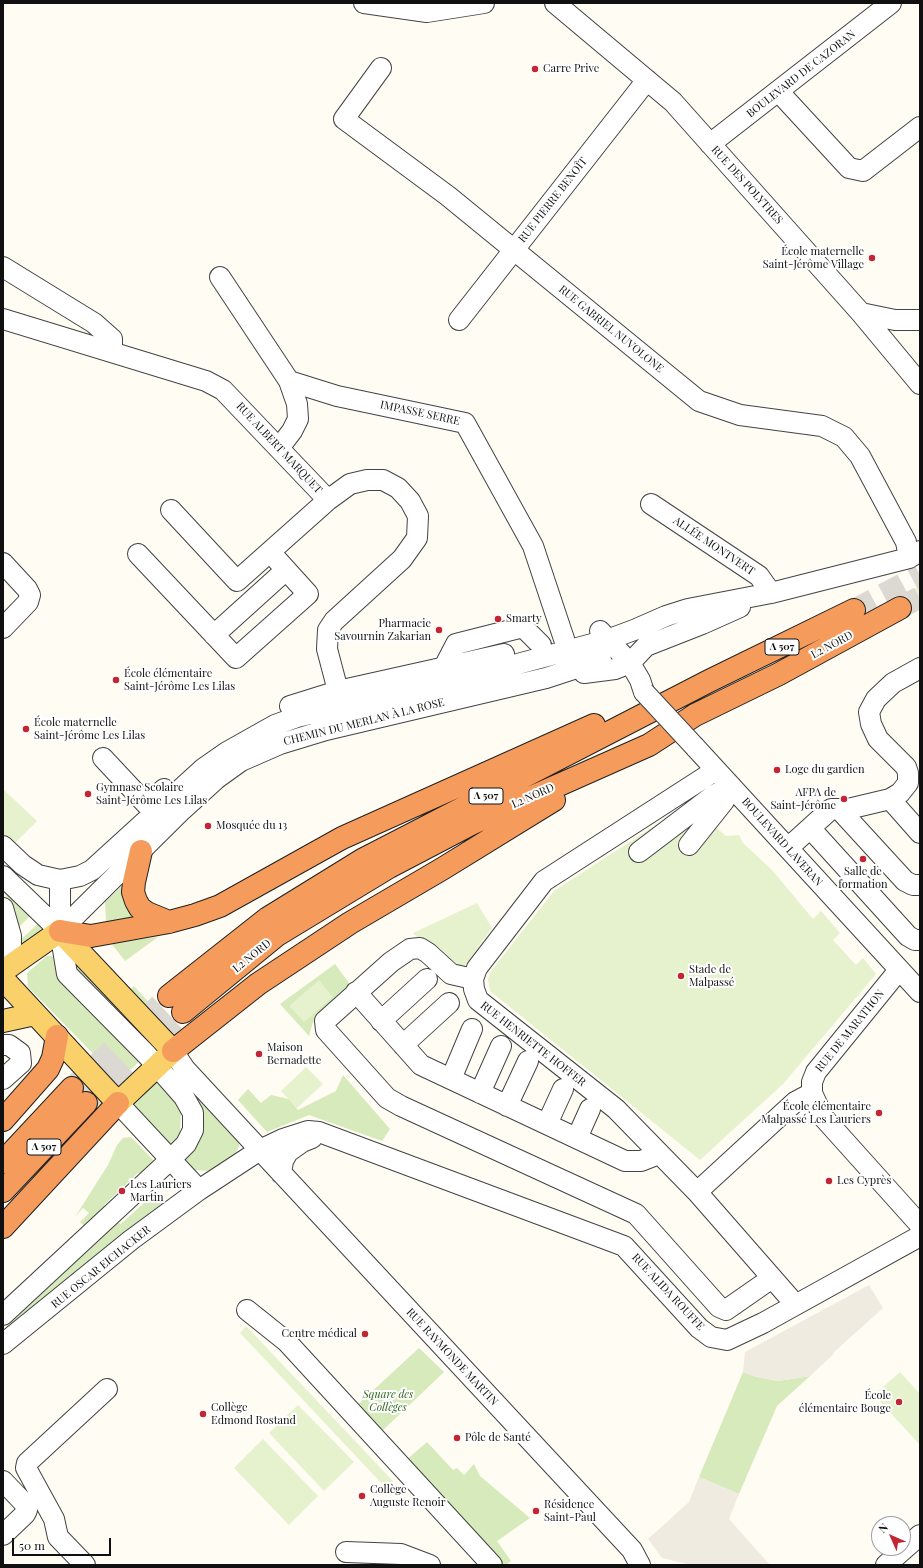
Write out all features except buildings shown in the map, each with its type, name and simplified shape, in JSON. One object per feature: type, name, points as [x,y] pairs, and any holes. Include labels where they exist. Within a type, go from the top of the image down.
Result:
[{"type":"highway","name":"L2 NORD","points":[[854,610],[798,639],[709,681],[362,860],[268,918],[176,1004],[277,935],[389,867],[471,824],[649,745],[695,715],[779,674],[900,608]]},
{"type":"highway","points":[[60,931],[91,936],[169,922],[220,906],[342,838],[605,720],[709,681]]},
{"type":"highway","points":[[173,1051],[258,984],[350,923],[448,865],[600,771],[649,745]]},
{"type":"highway","points":[[141,851],[133,892],[136,901],[140,908],[147,913],[169,922]]},
{"type":"highway","points":[[3,1120],[48,1069],[53,1058],[56,1036]]},
{"type":"highway","name":"A 507","points":[[3,1162],[79,1096],[3,1191]]},
{"type":"highway","points":[[3,1228],[118,1103]]},
{"type":"main road","points":[[3,971],[60,931],[173,1051],[118,1103],[3,979]]},
{"type":"main road","points":[[3,1021],[35,1014]]},
{"type":"street","points":[[364,3],[427,12],[484,3]]},
{"type":"street","name":"RUE DES POLYTRES","points":[[555,3],[673,102],[861,313],[920,384]]},
{"type":"street","name":"BOULEVARD DE CAZORAN","points":[[710,144],[891,3]]},
{"type":"street","name":"RUE GABRIEL NUVOLONE","points":[[381,68],[344,119],[448,196],[699,401],[740,414],[822,426],[844,437],[860,456],[914,555]]},
{"type":"street","name":"RUE PIERRE BENOÎT","points":[[459,320],[647,80]]},
{"type":"street","points":[[778,91],[849,168],[863,171],[920,127]]},
{"type":"street","points":[[3,267],[94,323],[112,339],[112,352]]},
{"type":"street","points":[[220,276],[289,381],[297,404],[298,419],[292,431],[279,448]]},
{"type":"street","points":[[861,313],[877,308],[920,309]]},
{"type":"street","points":[[861,313],[895,320],[920,320]]},
{"type":"street","name":"RUE ALBERT MARQUET","points":[[3,319],[206,381],[223,390],[328,500],[350,484],[367,480],[383,480],[398,488],[410,501],[418,516],[417,538],[402,559],[334,621],[328,630],[327,649],[342,708]]},
{"type":"street","name":"IMPASSE SERRE","points":[[289,381],[337,396],[465,423],[533,546],[572,643]]},
{"type":"street","points":[[171,510],[237,581],[328,500]]},
{"type":"street","name":"ALLÉE MONTVERT","points":[[651,504],[758,576],[771,593]]},
{"type":"street","points":[[138,554],[236,658],[308,594],[270,552]]},
{"type":"street","name":"CHEMIN DU MERLAN À LA ROSE","points":[[607,640],[666,616],[771,593],[914,555]]},
{"type":"street","points":[[3,563],[27,589],[30,595],[28,602],[3,628]]},
{"type":"street","points":[[214,635],[286,570]]},
{"type":"street","name":"CHEMIN DU MERLAN À LA ROSE","points":[[60,931],[210,784],[241,761],[280,744],[342,708],[546,678],[615,664],[646,646],[702,624],[771,593]]},
{"type":"street","points":[[3,846],[23,866],[38,875],[60,880],[80,876],[92,870],[204,768],[227,752],[275,725],[297,717],[443,684],[572,643],[599,630],[607,640],[615,664]]},
{"type":"street","points":[[607,640],[615,664]]},
{"type":"street","points":[[103,758],[147,804],[223,740],[284,708],[342,708],[443,669],[541,645],[572,643],[615,664]]},
{"type":"street","name":"BOULEVARD LAVERAN","points":[[615,664],[640,680],[644,692],[920,992]]},
{"type":"street","points":[[788,848],[832,809],[848,809],[890,799],[900,793],[908,783],[908,773],[906,767],[878,739],[871,724],[869,712],[876,699],[893,683],[920,668]]},
{"type":"street","points":[[716,770],[544,881],[477,968],[473,979],[451,974],[428,953],[420,948],[410,949],[391,962],[325,1021],[326,1030],[387,1098],[510,1158],[636,1214],[719,1307],[726,1310],[772,1278]]},
{"type":"street","points":[[689,845],[724,801],[731,786]]},
{"type":"street","points":[[639,852],[714,795],[731,786]]},
{"type":"street","points":[[890,799],[920,833]]},
{"type":"street","points":[[840,809],[905,881],[913,885],[920,885]]},
{"type":"street","points":[[810,828],[908,936],[915,940],[920,940]]},
{"type":"street","points":[[3,876],[60,931]]},
{"type":"street","points":[[3,1315],[171,1159],[190,1138],[194,1121],[192,1113],[184,1097],[157,1066],[68,974],[60,931],[60,880]]},
{"type":"street","points":[[3,908],[11,936],[11,948],[3,967]]},
{"type":"street","name":"RUE DE MARATHON","points":[[812,1093],[812,1082],[816,1072],[899,970]]},
{"type":"street","points":[[381,1021],[427,979]]},
{"type":"street","name":"RUE HENRIETTE HOFFER","points":[[473,979],[474,989],[478,1000],[616,1109],[697,1192],[796,1304]]},
{"type":"street","points":[[356,992],[421,1065],[625,1161],[641,1161],[659,1154]]},
{"type":"street","points":[[403,1045],[449,1003]]},
{"type":"street","points":[[451,1079],[472,1029]]},
{"type":"street","points":[[3,1045],[10,1045],[20,1053],[21,1063],[3,1079]]},
{"type":"street","points":[[480,1093],[501,1046]]},
{"type":"street","name":"RUE RAYMONDE MARTIN","points":[[173,1051],[186,1069],[281,1173],[632,1550],[640,1565]]},
{"type":"street","points":[[507,1106],[528,1061]]},
{"type":"street","points":[[547,1124],[563,1088]]},
{"type":"street","points":[[697,1192],[788,1108],[812,1093],[823,1117],[920,1224]]},
{"type":"street","points":[[118,1103],[199,1190],[260,1150]]},
{"type":"street","points":[[577,1138],[590,1109]]},
{"type":"street","name":"RUE ALIDA ROUFFE","points":[[260,1150],[283,1139],[308,1131],[319,1132],[624,1246],[699,1328],[711,1337],[727,1340],[740,1335],[920,1236]]},
{"type":"street","name":"RUE ALIDA ROUFFE","points":[[281,1173],[283,1161],[288,1152],[298,1145],[310,1139],[319,1137],[336,1139]]},
{"type":"street","name":"RUE OSCAR EICHACKER","points":[[3,1344],[132,1240],[199,1190]]},
{"type":"street","points":[[247,1310],[287,1342],[492,1565]]},
{"type":"street","points":[[85,1565],[58,1537],[54,1519],[26,1468],[27,1463],[106,1389]]},
{"type":"street","points":[[3,1481],[25,1504],[27,1510],[25,1514],[3,1535]]},
{"type":"street","points":[[886,1565],[920,1535]]},
{"type":"street","points":[[346,1552],[401,1554],[430,1565]]},
{"type":"green space","points":[[920,586],[920,607],[911,591]]},
{"type":"green space","points":[[3,789],[37,821],[14,844],[3,834]]},
{"type":"green space","name":"Stade de Malpassé","points":[[710,790],[706,819],[726,836],[739,835],[743,843],[772,870],[813,919],[821,911],[840,933],[833,940],[856,965],[863,958],[876,974],[783,1084],[700,1160],[490,991],[488,979],[491,971],[554,891]]},
{"type":"green space","points":[[3,883],[31,915],[18,928],[12,908],[3,890]]},
{"type":"green space","points":[[122,886],[127,886],[133,913],[132,916],[129,919],[106,922],[105,902]]},
{"type":"green space","points":[[477,903],[492,928],[460,973],[450,970],[413,933]]},
{"type":"green space","points":[[39,923],[42,929],[23,945],[21,939]]},
{"type":"green space","points":[[158,937],[125,961],[111,943]]},
{"type":"green space","points":[[47,956],[52,956],[56,963],[143,1058],[123,1076],[113,1074],[28,987],[27,973]]},
{"type":"green space","points":[[74,964],[150,1041],[150,1049],[75,972]]},
{"type":"green space","points":[[335,964],[349,983],[347,992],[313,1022],[309,1036],[280,1004]]},
{"type":"green space","points":[[319,980],[333,997],[304,1022],[289,1006]]},
{"type":"green space","points":[[134,986],[178,1034],[173,1035],[131,989]]},
{"type":"green space","points":[[173,1067],[239,1139],[239,1146],[235,1155],[209,1171],[194,1170],[182,1158],[199,1141],[203,1132],[204,1121],[200,1103],[168,1068]]},
{"type":"green space","points":[[306,1067],[323,1084],[297,1108],[281,1091]]},
{"type":"green space","points":[[343,1075],[390,1129],[382,1141],[309,1115],[267,1132],[238,1100],[248,1089],[261,1103],[271,1095],[289,1099],[298,1110],[336,1091]]},
{"type":"green space","points":[[159,1076],[175,1096],[181,1111],[180,1134],[172,1146],[134,1107],[133,1103]]},
{"type":"green space","points":[[131,1137],[156,1163],[142,1176],[138,1173],[104,1205],[107,1209],[86,1228],[80,1222],[89,1213],[83,1208],[75,1217],[108,1165],[117,1145],[123,1138]]},
{"type":"green space","points":[[157,1191],[166,1202],[115,1239],[7,1329],[6,1324],[116,1221],[121,1224]]},
{"type":"green space","points":[[246,1326],[393,1481],[386,1488],[240,1333]]},
{"type":"green space","name":"Square des Collèges","points":[[419,1348],[444,1372],[380,1433],[355,1407]]},
{"type":"green space","points":[[743,1372],[753,1376],[778,1381],[810,1376],[777,1406],[739,1494],[699,1477]]},
{"type":"green space","points":[[900,1372],[920,1394],[920,1445],[874,1395]]},
{"type":"green space","points":[[298,1405],[354,1462],[324,1491],[269,1433]]},
{"type":"green space","points":[[263,1439],[318,1496],[289,1525],[234,1468]]},
{"type":"green space","points":[[427,1442],[453,1470],[457,1468],[464,1475],[474,1464],[480,1476],[530,1518],[497,1541],[511,1561],[506,1565],[499,1565],[405,1461]]},
{"type":"shaded area","points":[[869,1285],[883,1308],[810,1376],[778,1381],[753,1376],[743,1372],[745,1352]]},
{"type":"shaded area","points":[[699,1477],[739,1494],[729,1519],[770,1565],[692,1565],[662,1558],[648,1539],[689,1502]]},
{"type":"tunnel","points":[[854,610],[920,575]]},
{"type":"tunnel","points":[[900,608],[920,597]]},
{"type":"tunnel","points":[[72,1088],[169,996]]},
{"type":"tunnel","points":[[86,1103],[183,1012]]},
{"type":"place","name":"Carre Prive","points":[[535,69]]},
{"type":"place","name":"École maternelle Saint-Jérôme Village","points":[[872,258]]},
{"type":"place","name":"Smarty","points":[[498,619]]},
{"type":"place","name":"Pharmacie Savournin Zakarian","points":[[439,630]]},
{"type":"place","name":"École élémentaire Saint-Jérôme Les Lilas","points":[[116,680]]},
{"type":"place","name":"École maternelle Saint-Jérôme Les Lilas","points":[[26,729]]},
{"type":"place","name":"Loge du gardien","points":[[777,770]]},
{"type":"place","name":"Gymnase Scolaire Saint-Jérôme Les Lilas","points":[[88,794]]},
{"type":"place","name":"AFPA de Saint-Jérôme","points":[[844,799]]},
{"type":"place","name":"Mosquée du 13","points":[[208,826]]},
{"type":"place","name":"Salle de formation","points":[[863,859]]},
{"type":"place","name":"Stade de Malpassé","points":[[681,976]]},
{"type":"place","name":"Maison Bernadette","points":[[259,1054]]},
{"type":"place","name":"École élémentaire Malpassé Les Lauriers","points":[[879,1113]]},
{"type":"place","name":"Les Cyprès","points":[[829,1181]]},
{"type":"place","name":"Les Lauriers Martin","points":[[122,1191]]},
{"type":"place","name":"Centre médical","points":[[365,1334]]},
{"type":"place","name":"École élémentaire Bouge","points":[[899,1402]]},
{"type":"place","name":"Collège Edmond Rostand","points":[[203,1414]]},
{"type":"place","name":"Pôle de Santé","points":[[457,1438]]},
{"type":"place","name":"Collège Auguste Renoir","points":[[362,1496]]},
{"type":"place","name":"Résidence Saint-Paul","points":[[536,1511]]}]
